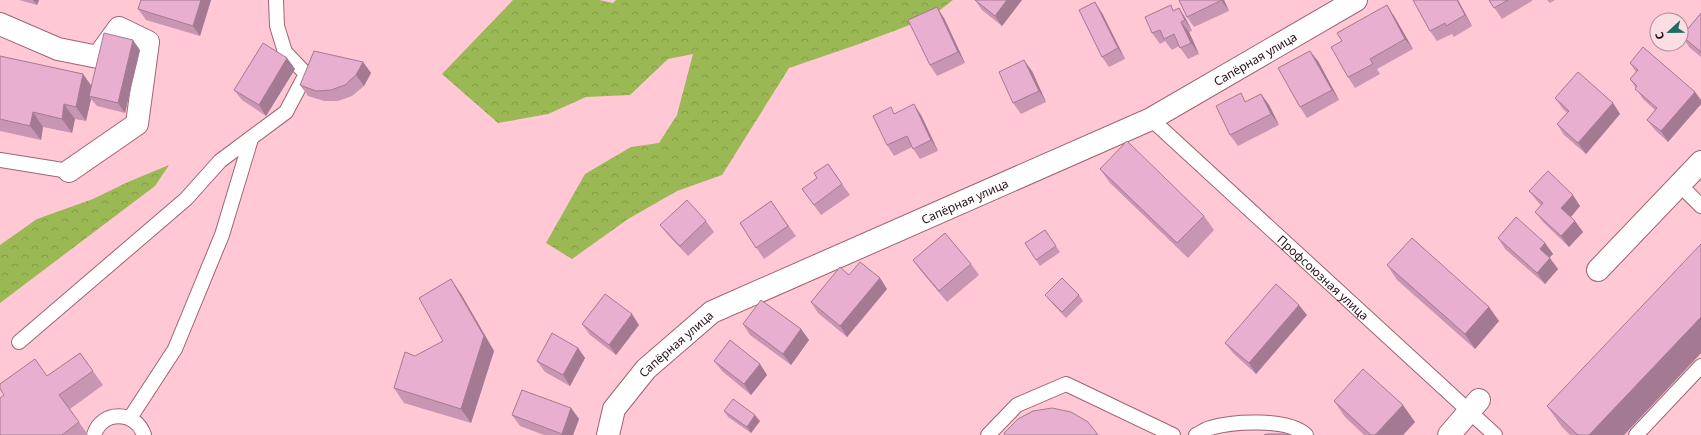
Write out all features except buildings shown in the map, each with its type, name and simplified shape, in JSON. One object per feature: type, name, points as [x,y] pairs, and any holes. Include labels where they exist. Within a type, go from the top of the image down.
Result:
[{"type":"street","name":"Сапёрная улица","points":[[608,435],[614,409],[646,370],[712,312],[1151,119],[1356,0]]},
{"type":"street","points":[[0,24],[58,49],[98,57],[119,28],[148,42],[136,124],[69,171]]},
{"type":"street","points":[[1598,270],[1701,162]]},
{"type":"street","points":[[1449,435],[1474,405]]},
{"type":"lane","points":[[19,342],[186,199],[220,162],[286,112],[306,74],[285,52],[277,26],[276,0]]},
{"type":"lane","name":"Профсоюзная улица","points":[[1151,119],[1474,405],[1495,435]]},
{"type":"lane","points":[[130,418],[175,349],[222,236],[250,139]]},
{"type":"lane","points":[[0,160],[69,171]]},
{"type":"lane","points":[[1680,184],[1701,206]]},
{"type":"lane","points":[[1636,435],[1701,366]]},
{"type":"lane","points":[[988,435],[1017,404],[1066,384],[1173,435]]},
{"type":"lane","points":[[94,435],[98,426],[104,420],[112,416],[130,418],[137,423],[144,435]]},
{"type":"lane","points":[[1196,435],[1209,428],[1239,423],[1277,423],[1303,432],[1306,435]]},
{"type":"green space","points":[[513,0],[599,0],[613,3],[616,0],[953,0],[931,17],[789,68],[722,175],[677,191],[628,219],[572,259],[546,243],[585,174],[631,147],[659,143],[677,115],[693,54],[668,59],[630,95],[586,97],[548,114],[498,123],[442,74]]},
{"type":"green space","points":[[169,165],[155,186],[0,303],[0,245],[37,219],[93,199],[128,182]]}]
